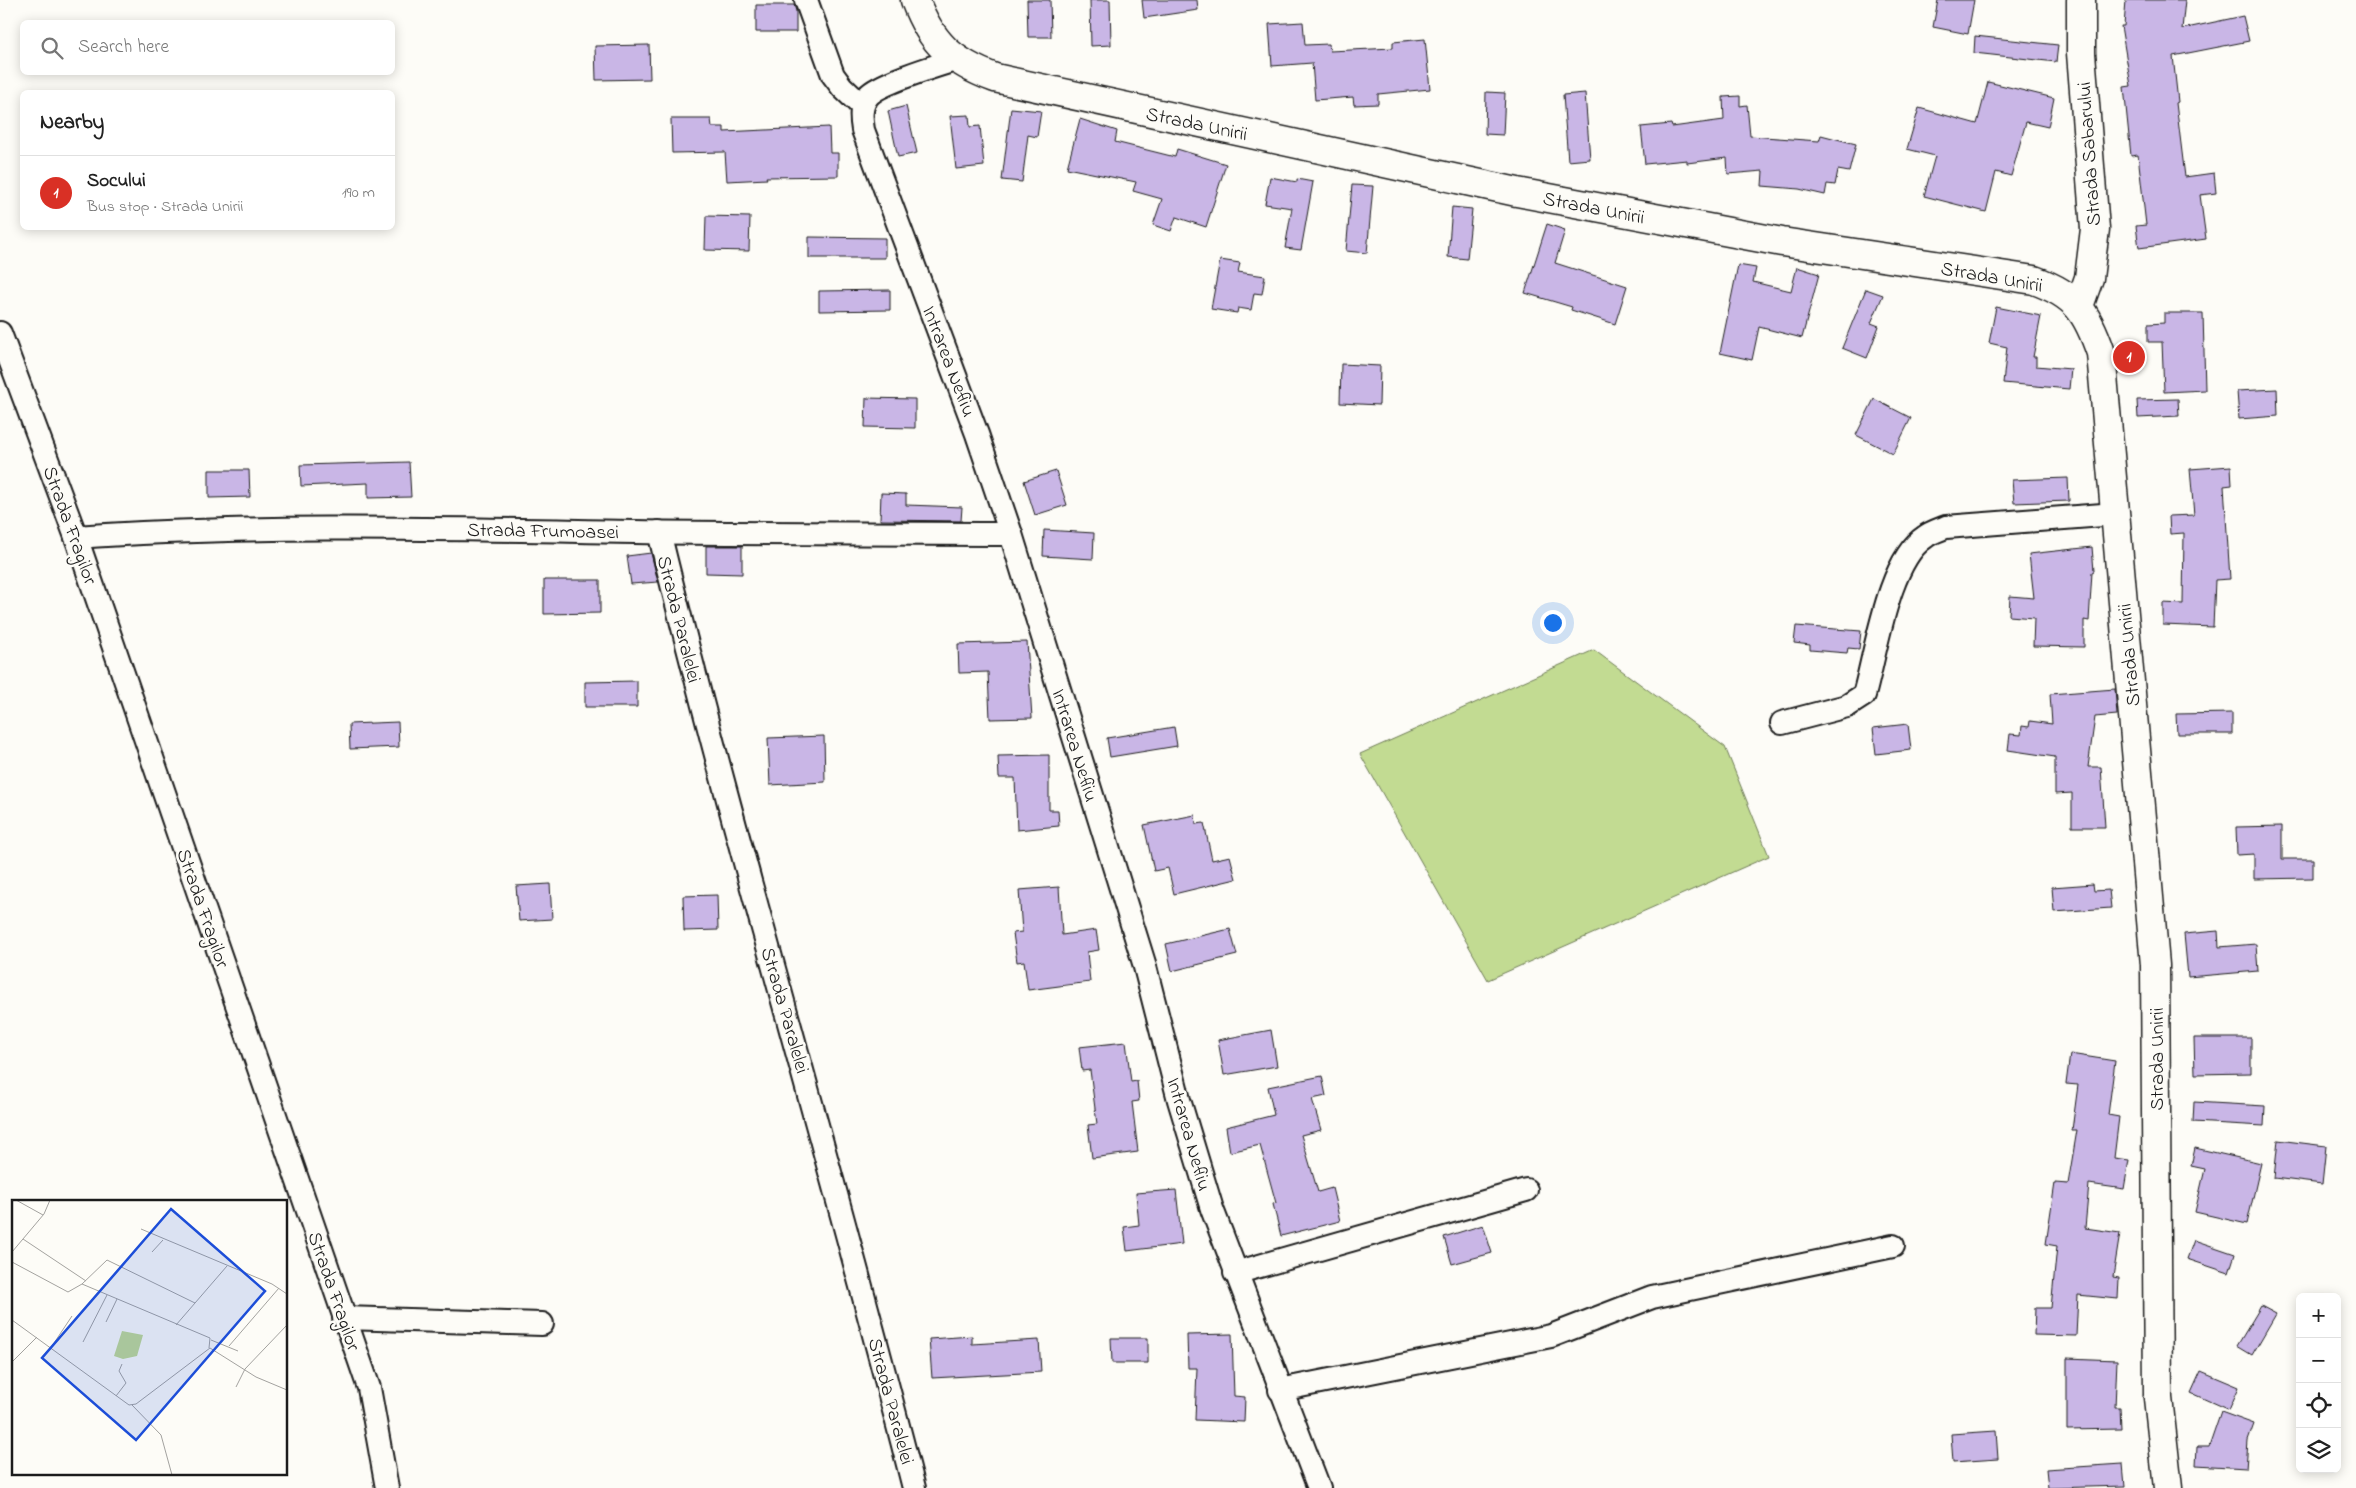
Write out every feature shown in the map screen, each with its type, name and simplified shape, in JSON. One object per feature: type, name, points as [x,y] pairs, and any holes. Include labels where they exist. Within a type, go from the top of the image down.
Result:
[{"type":"main road","name":"Strada Unirii","points":[[915,0],[922,20],[932,36],[955,60],[981,73],[1016,84],[1517,192],[1782,242],[2034,280],[2058,288],[2079,306],[2093,330],[2101,353],[2155,965],[2158,1398],[2168,1488]]},
{"type":"main road","name":"Strada Sabarului","points":[[2079,306],[2089,278],[2095,229],[2081,53],[2081,0]]},
{"type":"street","points":[[806,0],[833,75],[842,88],[862,106],[868,95],[877,89],[955,60]]},
{"type":"street","name":"Intrarea Nefliu","points":[[862,106],[861,119],[863,130],[977,434],[1011,534],[1144,963],[1179,1100],[1212,1209],[1319,1488]]},
{"type":"street","name":"Strada Fragilor","points":[[0,333],[76,536],[369,1388],[387,1488]]},
{"type":"street","points":[[1782,723],[1847,706],[1864,695],[1889,598],[1909,552],[1924,537],[1946,527],[2116,514]]},
{"type":"street","name":"Strada Frumoasei","points":[[76,536],[251,528],[337,527],[658,532],[1011,534]]},
{"type":"street","name":"Strada Paralelei","points":[[658,532],[699,696],[826,1155],[914,1488]]},
{"type":"street","points":[[1235,1273],[1526,1190]]},
{"type":"street","points":[[1280,1390],[1551,1336],[1652,1297],[1893,1246]]},
{"type":"street","points":[[344,1318],[542,1324]]},
{"type":"green space","points":[[1594,650],[1725,747],[1769,856],[1488,980],[1360,754]]},
{"type":"building","points":[[1027,0],[1050,0],[1051,37],[1028,37]]},
{"type":"building","points":[[1090,0],[1110,0],[1111,45],[1091,46]]},
{"type":"building","points":[[1142,0],[1197,0],[1198,10],[1144,18]]},
{"type":"building","points":[[1938,0],[1974,0],[1968,34],[1933,27]]},
{"type":"building","points":[[2126,0],[2185,0],[2182,29],[2243,16],[2249,41],[2173,56],[2178,102],[2176,103],[2185,177],[2214,173],[2216,193],[2200,195],[2206,239],[2139,248],[2136,226],[2146,225],[2138,155],[2131,156],[2124,87],[2131,86],[2121,26],[2124,26]]},
{"type":"building","points":[[756,5],[794,5],[796,11],[796,32],[756,32]]},
{"type":"building","points":[[1303,22],[1305,45],[1329,44],[1330,51],[1393,48],[1393,42],[1425,39],[1430,89],[1378,94],[1378,104],[1354,105],[1353,97],[1315,100],[1312,63],[1272,66],[1269,24]]},
{"type":"building","points":[[1975,36],[2058,45],[2056,62],[1974,53]]},
{"type":"building","points":[[649,45],[650,79],[596,80],[595,46]]},
{"type":"building","points":[[1988,82],[2054,98],[2048,127],[2026,122],[2011,176],[1996,172],[1986,212],[1924,196],[1935,156],[1907,149],[1919,108],[1977,124]]},
{"type":"building","points":[[1486,92],[1505,93],[1503,135],[1485,134]]},
{"type":"building","points":[[1585,93],[1590,159],[1568,161],[1563,95]]},
{"type":"building","points":[[1740,96],[1740,106],[1747,105],[1750,136],[1819,141],[1821,135],[1856,144],[1849,172],[1838,170],[1835,185],[1827,184],[1825,195],[1799,189],[1762,186],[1763,171],[1728,174],[1727,158],[1687,163],[1687,160],[1645,164],[1641,127],[1671,124],[1672,127],[1724,120],[1723,97]]},
{"type":"building","points":[[906,106],[917,153],[898,157],[888,111]]},
{"type":"building","points":[[1011,108],[1041,111],[1037,137],[1028,135],[1022,182],[1002,180]]},
{"type":"building","points":[[969,115],[970,127],[980,126],[984,166],[956,169],[950,116]]},
{"type":"building","points":[[671,119],[711,119],[712,127],[724,127],[724,132],[829,127],[830,153],[838,153],[838,176],[766,177],[767,179],[727,181],[725,152],[672,153]]},
{"type":"building","points":[[1080,119],[1117,131],[1115,142],[1175,157],[1177,149],[1226,164],[1206,227],[1176,217],[1171,231],[1153,225],[1162,199],[1133,191],[1136,182],[1067,168]]},
{"type":"building","points":[[1270,177],[1297,182],[1297,179],[1313,182],[1301,250],[1285,248],[1292,208],[1265,204]]},
{"type":"building","points":[[1352,185],[1373,186],[1367,253],[1346,251]]},
{"type":"building","points":[[1452,207],[1472,209],[1467,259],[1448,257]]},
{"type":"building","points":[[706,216],[750,217],[749,251],[705,250]]},
{"type":"building","points":[[1547,224],[1565,230],[1555,263],[1627,286],[1615,324],[1571,310],[1572,307],[1525,293]]},
{"type":"building","points":[[809,237],[885,238],[885,258],[809,258]]},
{"type":"building","points":[[1220,260],[1240,263],[1238,272],[1265,276],[1262,294],[1254,293],[1251,310],[1238,308],[1237,313],[1211,309]]},
{"type":"building","points":[[1738,265],[1756,268],[1753,282],[1791,291],[1797,267],[1819,274],[1802,338],[1759,327],[1752,360],[1720,353]]},
{"type":"building","points":[[1866,289],[1883,295],[1871,323],[1879,326],[1867,358],[1842,348]]},
{"type":"building","points":[[890,290],[890,310],[819,311],[819,291]]},
{"type":"building","points":[[1996,307],[2041,316],[2033,357],[2036,357],[2036,366],[2071,369],[2069,389],[2003,383],[2007,347],[1989,343]]},
{"type":"building","points":[[2164,313],[2203,313],[2205,390],[2164,392],[2162,342],[2148,342],[2148,324],[2164,323]]},
{"type":"building","points":[[1341,364],[1380,366],[1379,405],[1340,403]]},
{"type":"building","points":[[2277,389],[2278,416],[2239,419],[2237,391]]},
{"type":"building","points":[[866,398],[915,399],[915,428],[865,427]]},
{"type":"building","points":[[1874,399],[1911,418],[1893,454],[1856,435]]},
{"type":"building","points":[[2178,399],[2179,416],[2138,418],[2137,400]]},
{"type":"building","points":[[409,462],[411,497],[368,498],[368,483],[301,486],[300,465]]},
{"type":"building","points":[[2231,466],[2232,485],[2224,486],[2230,579],[2215,580],[2213,627],[2163,625],[2163,603],[2183,604],[2184,533],[2170,534],[2169,516],[2194,515],[2190,469]]},
{"type":"building","points":[[209,470],[249,470],[250,497],[209,498]]},
{"type":"building","points":[[1056,471],[1067,505],[1035,515],[1024,481]]},
{"type":"building","points":[[2068,478],[2069,501],[2014,503],[2012,480]]},
{"type":"building","points":[[881,493],[906,494],[906,505],[962,507],[961,521],[880,520]]},
{"type":"building","points":[[1044,530],[1094,533],[1093,559],[1043,556]]},
{"type":"building","points":[[706,546],[742,546],[742,574],[706,573]]},
{"type":"building","points":[[2092,547],[2094,571],[2092,572],[2089,621],[2084,620],[2084,647],[2033,646],[2034,618],[2009,616],[2010,596],[2034,598],[2029,554]]},
{"type":"building","points":[[651,553],[658,582],[631,584],[627,556]]},
{"type":"building","points":[[544,580],[600,580],[600,613],[544,614]]},
{"type":"building","points":[[1796,626],[1861,631],[1859,649],[1848,648],[1847,653],[1810,650],[1810,645],[1794,643]]},
{"type":"building","points":[[1027,642],[1032,718],[990,719],[988,672],[959,673],[958,644]]},
{"type":"building","points":[[637,681],[637,707],[585,707],[585,682]]},
{"type":"building","points":[[2115,689],[2117,715],[2095,717],[2088,767],[2101,767],[2105,827],[2072,827],[2072,793],[2055,794],[2055,757],[2008,750],[2010,734],[2021,735],[2022,726],[2029,727],[2030,721],[2052,724],[2050,694]]},
{"type":"building","points":[[2232,713],[2232,734],[2177,734],[2176,714]]},
{"type":"building","points":[[398,722],[399,747],[350,749],[349,724]]},
{"type":"building","points":[[1908,724],[1911,750],[1876,754],[1873,728]]},
{"type":"building","points":[[1174,727],[1177,746],[1110,757],[1107,738]]},
{"type":"building","points":[[824,736],[825,782],[770,785],[768,738]]},
{"type":"building","points":[[1049,755],[1049,810],[1058,810],[1059,826],[1017,830],[1015,778],[999,778],[998,756]]},
{"type":"building","points":[[1195,815],[1196,824],[1204,823],[1212,860],[1230,856],[1236,879],[1174,894],[1168,868],[1154,871],[1144,825]]},
{"type":"building","points":[[2282,826],[2282,859],[2313,859],[2313,878],[2254,879],[2254,854],[2237,855],[2236,827]]},
{"type":"building","points":[[550,884],[552,919],[519,921],[516,886]]},
{"type":"building","points":[[2093,884],[2094,891],[2109,890],[2111,908],[2054,912],[2052,887]]},
{"type":"building","points":[[1059,887],[1062,935],[1096,930],[1099,950],[1087,952],[1090,982],[1028,990],[1024,961],[1017,962],[1013,933],[1022,932],[1019,890]]},
{"type":"building","points":[[717,895],[718,930],[684,931],[683,896]]},
{"type":"building","points":[[1230,929],[1237,955],[1172,971],[1166,944]]},
{"type":"building","points":[[2218,931],[2219,947],[2256,944],[2258,971],[2188,977],[2184,934]]},
{"type":"building","points":[[1271,1030],[1277,1066],[1224,1075],[1218,1040]]},
{"type":"building","points":[[2194,1038],[2251,1038],[2251,1073],[2195,1074]]},
{"type":"building","points":[[1126,1042],[1131,1082],[1137,1081],[1139,1101],[1132,1102],[1138,1152],[1092,1158],[1088,1125],[1097,1124],[1090,1070],[1082,1071],[1079,1047]]},
{"type":"building","points":[[2070,1054],[2115,1061],[2108,1115],[2119,1117],[2114,1158],[2129,1160],[2124,1189],[2089,1184],[2085,1228],[2120,1233],[2113,1277],[2119,1278],[2118,1299],[2078,1295],[2076,1336],[2034,1335],[2035,1308],[2051,1308],[2057,1246],[2046,1244],[2055,1183],[2068,1184],[2077,1130],[2072,1130],[2078,1085],[2066,1084]]},
{"type":"building","points":[[1322,1076],[1326,1096],[1312,1099],[1321,1130],[1301,1135],[1318,1192],[1332,1188],[1340,1221],[1281,1236],[1273,1204],[1276,1203],[1260,1145],[1230,1152],[1226,1127],[1274,1115],[1268,1087]]},
{"type":"building","points":[[2194,1102],[2265,1106],[2264,1126],[2193,1122]]},
{"type":"building","points":[[2278,1140],[2326,1146],[2322,1184],[2274,1178]]},
{"type":"building","points":[[2195,1148],[2261,1163],[2247,1224],[2195,1212],[2205,1169],[2191,1166]]},
{"type":"building","points":[[1176,1190],[1182,1244],[1127,1251],[1124,1227],[1139,1225],[1136,1193]]},
{"type":"building","points":[[1483,1225],[1492,1253],[1452,1264],[1444,1237]]},
{"type":"building","points":[[2194,1240],[2235,1254],[2229,1273],[2187,1259]]},
{"type":"building","points":[[2261,1306],[2276,1314],[2252,1355],[2237,1346]]},
{"type":"building","points":[[1232,1334],[1234,1396],[1245,1397],[1244,1422],[1195,1420],[1197,1368],[1188,1368],[1187,1335]]},
{"type":"building","points":[[972,1336],[972,1344],[1039,1340],[1041,1372],[932,1378],[929,1339]]},
{"type":"building","points":[[1111,1338],[1148,1338],[1148,1363],[1112,1363]]},
{"type":"building","points":[[2067,1358],[2117,1360],[2115,1407],[2120,1407],[2121,1429],[2067,1430]]},
{"type":"building","points":[[2201,1371],[2239,1387],[2229,1410],[2191,1393]]},
{"type":"building","points":[[2221,1412],[2254,1424],[2248,1441],[2246,1468],[2196,1465],[2197,1447],[2209,1447]]},
{"type":"building","points":[[1996,1431],[1998,1459],[1953,1462],[1951,1434]]},
{"type":"building","points":[[2123,1464],[2125,1486],[2048,1488],[2046,1469]]},
{"type":"place","name":"Socului","points":[[2129,357]]}]
